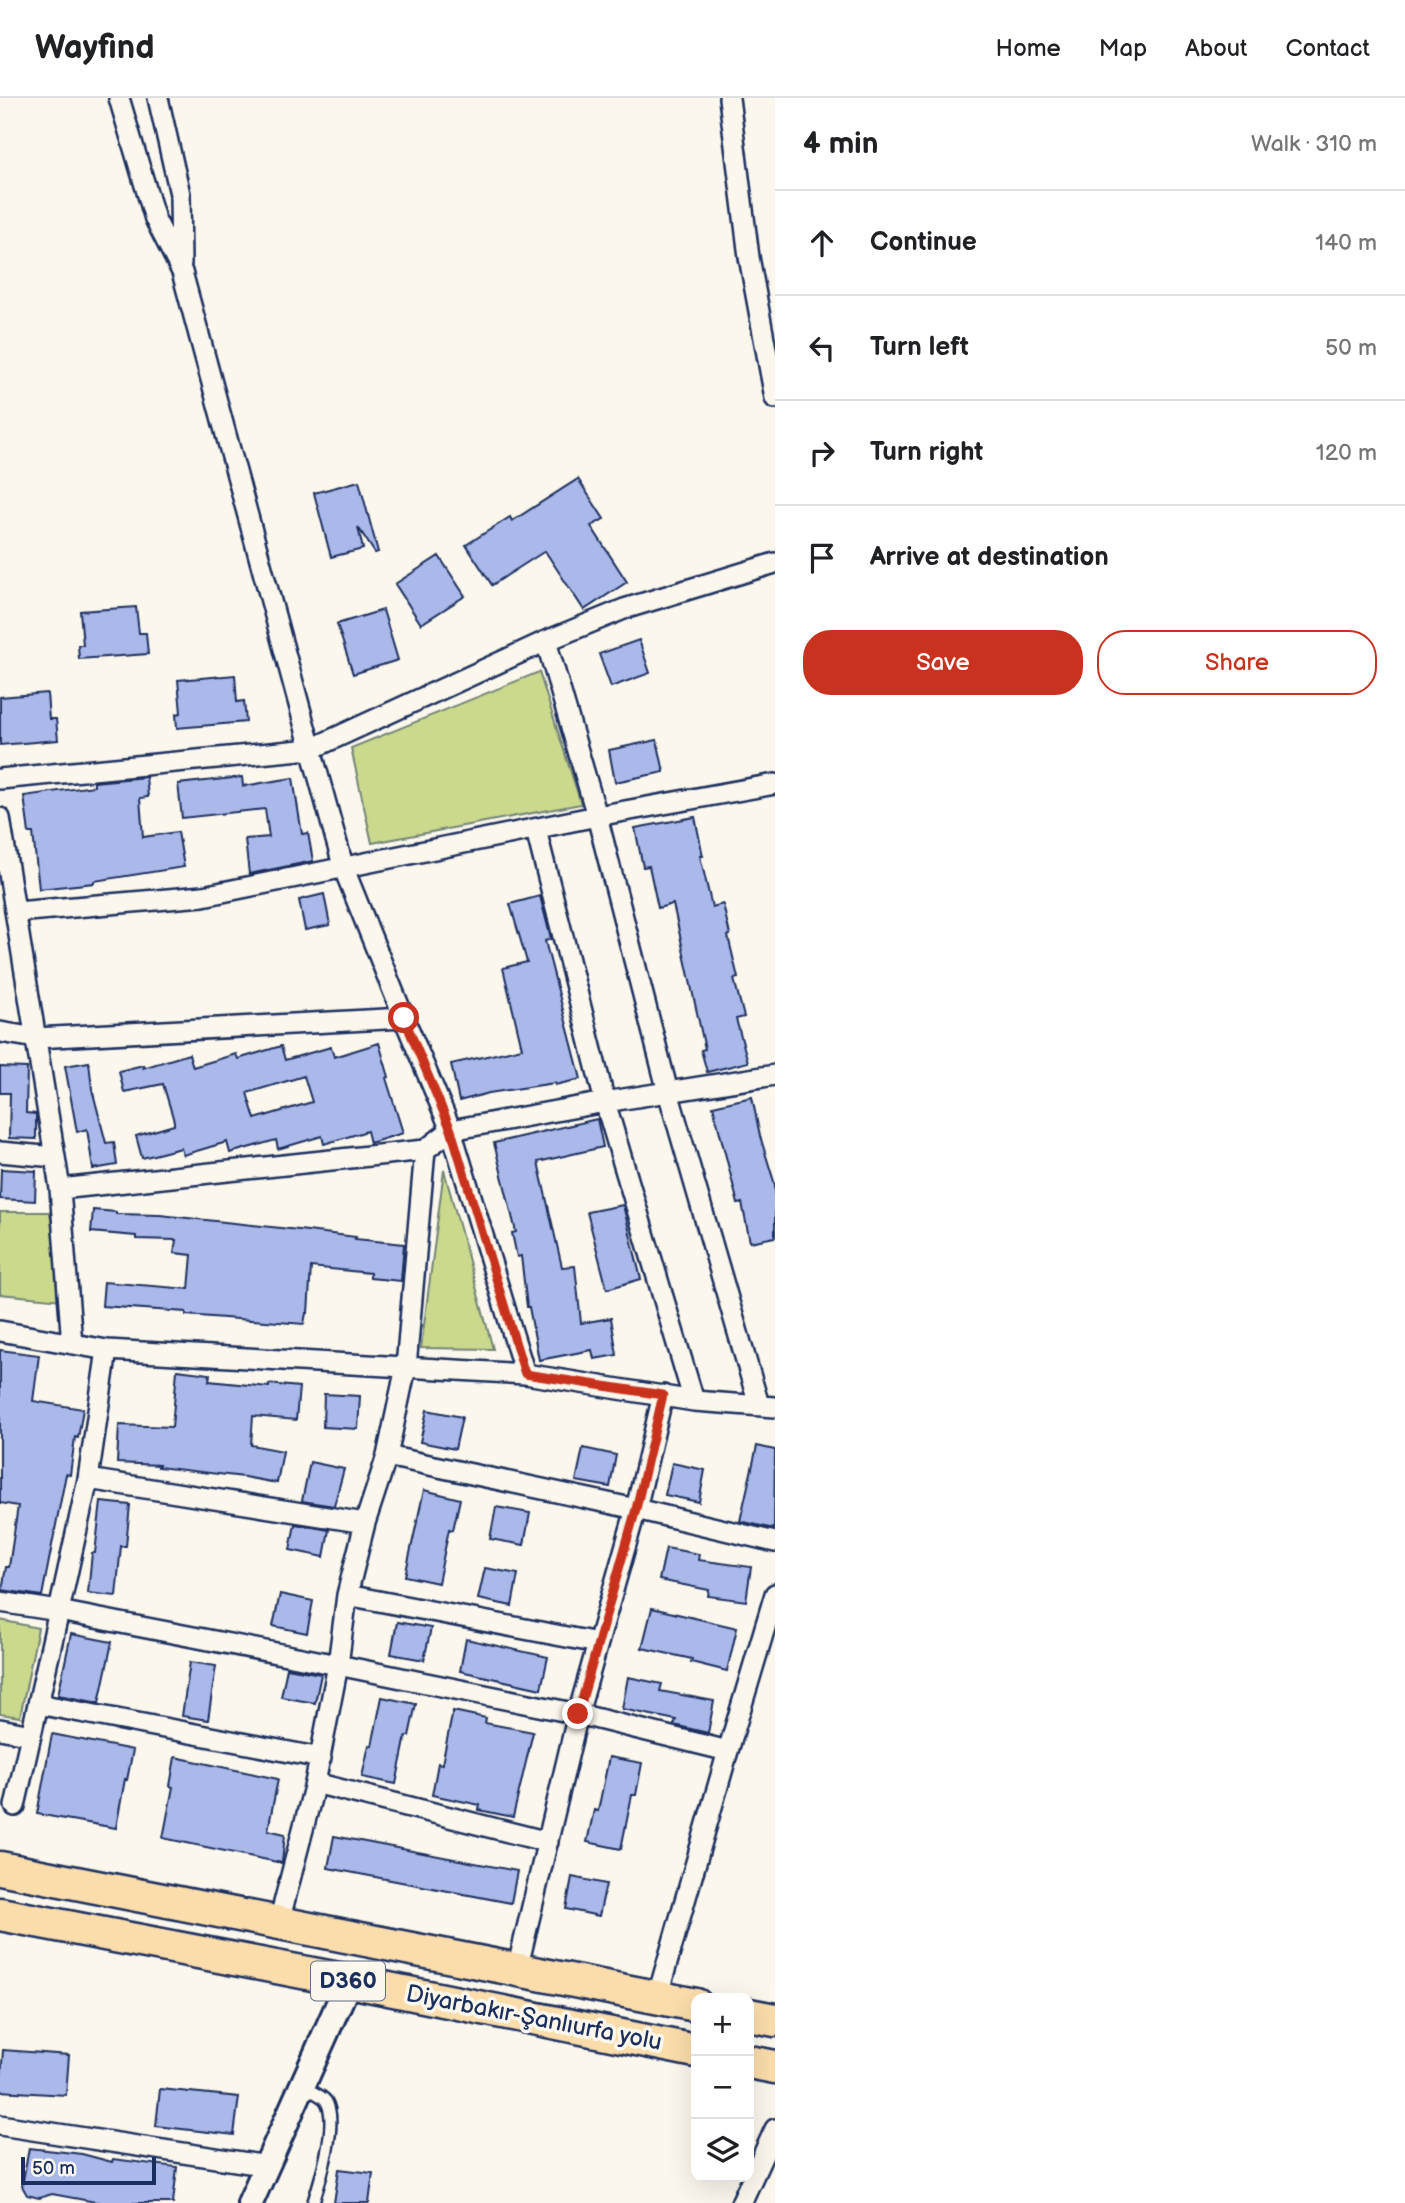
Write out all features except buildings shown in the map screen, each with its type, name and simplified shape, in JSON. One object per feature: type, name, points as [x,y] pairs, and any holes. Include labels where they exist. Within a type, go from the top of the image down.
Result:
[{"type":"highway","name":"Diyarbakır-Şanlıurfa yolu","points":[[0,1868],[691,2004]]},
{"type":"highway","name":"Diyarbakır-Şanlıurfa yolu","points":[[0,1914],[691,2050]]},
{"type":"highway","points":[[754,2016],[775,2020]]},
{"type":"highway","points":[[754,2063],[775,2067]]},
{"type":"street","points":[[119,98],[155,219],[181,272],[344,869],[451,1130],[525,1374]]},
{"type":"street","points":[[158,98],[180,194],[181,272]]},
{"type":"street","points":[[729,98],[749,257],[775,398]]},
{"type":"street","points":[[0,779],[311,749],[546,641],[624,609],[775,563]]},
{"type":"street","points":[[0,1331],[107,1350],[525,1374],[694,1401],[767,1406],[668,1092],[597,816],[546,641]]},
{"type":"street","points":[[10,905],[203,896],[597,816],[775,784]]},
{"type":"street","points":[[0,818],[10,905],[36,1038],[60,1189],[72,1344]]},
{"type":"street","points":[[536,830],[605,1102],[694,1401]]},
{"type":"street","points":[[0,1032],[36,1038],[404,1018]]},
{"type":"street","points":[[60,1189],[425,1150],[451,1130],[775,1075]]},
{"type":"street","points":[[279,1922],[321,1758],[348,1595],[365,1523],[387,1456],[405,1367],[425,1150]]},
{"type":"street","points":[[0,1152],[55,1157]]},
{"type":"street","points":[[15,1806],[88,1479],[107,1350]]},
{"type":"street","points":[[517,1970],[578,1714],[636,1509],[663,1395]]},
{"type":"street","points":[[387,1456],[636,1509],[775,1542]]},
{"type":"street","points":[[88,1479],[365,1523]]},
{"type":"street","points":[[657,1998],[775,1594]]},
{"type":"street","points":[[348,1595],[598,1643]]},
{"type":"street","points":[[0,1602],[338,1665],[578,1714],[728,1751]]},
{"type":"street","points":[[38,1704],[321,1758]]},
{"type":"street","points":[[0,1729],[31,1735]]},
{"type":"street","points":[[314,1783],[548,1842]]},
{"type":"street","points":[[250,2203],[349,1981]]},
{"type":"street","points":[[0,2125],[268,2166]]},
{"type":"street","points":[[741,2203],[775,2129]]},
{"type":"lane","points":[[303,2087],[325,2099],[330,2111],[322,2173],[313,2203]]},
{"type":"green space","points":[[539,672],[581,804],[372,843],[351,748]]},
{"type":"green space","points":[[444,1170],[493,1349],[421,1348]]},
{"type":"green space","points":[[0,1212],[50,1212],[62,1300],[0,1294]]},
{"type":"green space","points":[[0,1620],[38,1628],[20,1717],[0,1714]]},
{"type":"route","points":[[404,1018],[451,1130],[525,1374],[663,1395],[636,1509],[578,1714]]}]
